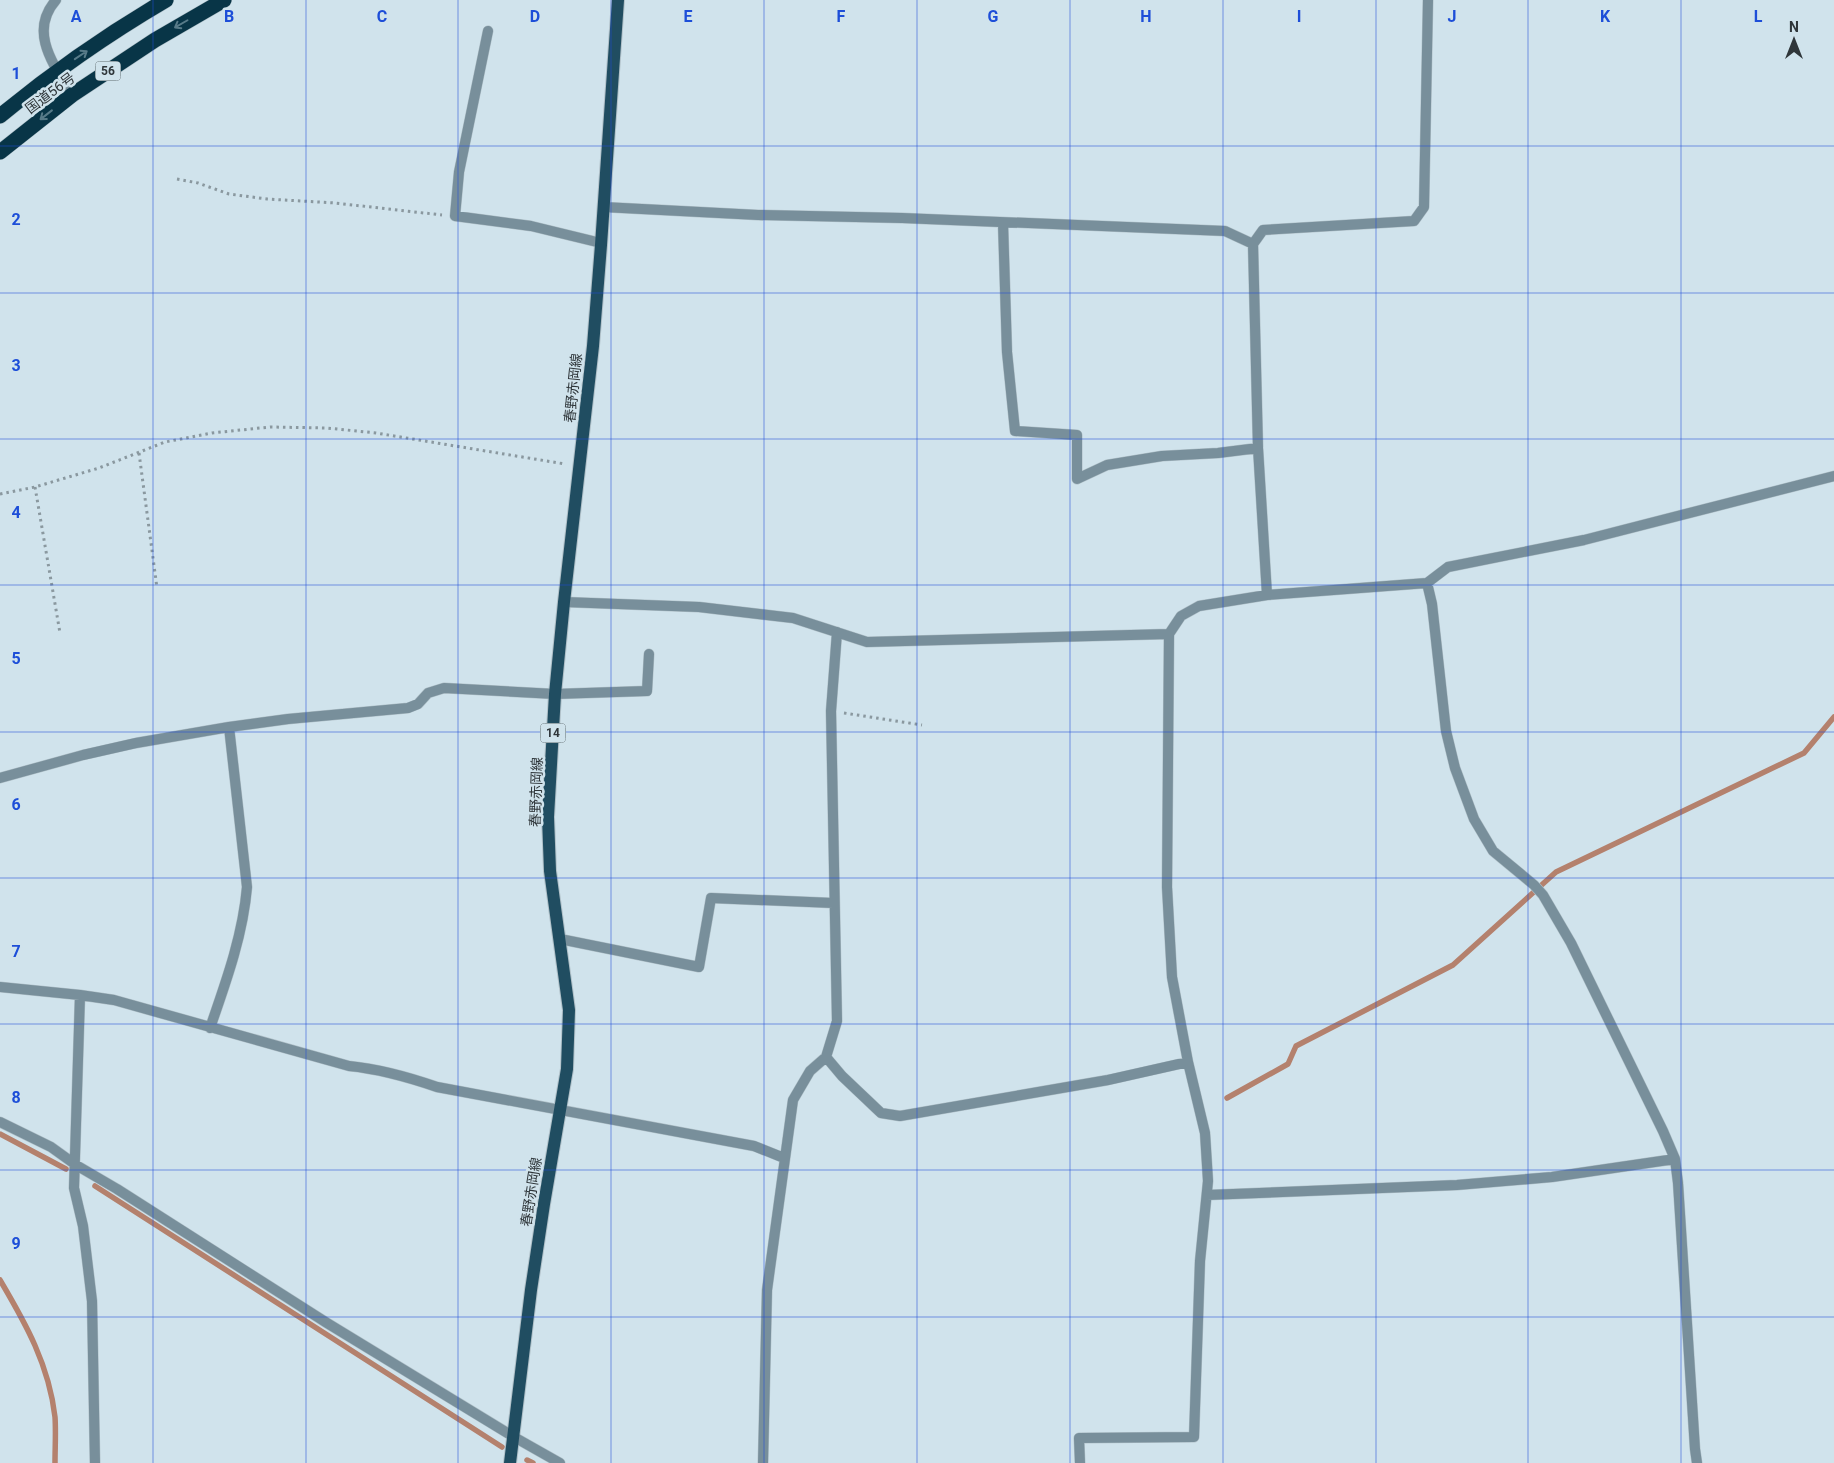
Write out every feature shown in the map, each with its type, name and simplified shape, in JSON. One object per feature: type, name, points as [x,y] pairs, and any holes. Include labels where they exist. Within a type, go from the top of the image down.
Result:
[{"type":"highway","name":"国道56号","points":[[0,116],[58,71],[138,16],[166,0]]},
{"type":"highway","name":"国道56号","points":[[0,152],[72,95],[155,40],[224,0]]},
{"type":"main road","name":"春野赤岡線","points":[[510,1463],[531,1290],[567,1069],[569,1010],[550,871],[548,818],[555,694],[593,346],[618,0]]},
{"type":"street","points":[[56,0],[48,8],[43,26],[46,49],[72,95]]},
{"type":"street","points":[[1267,595],[1258,448],[1253,244],[1263,230],[1414,221],[1424,207],[1428,0]]},
{"type":"street","points":[[488,31],[459,172],[455,216],[531,226],[601,243]]},
{"type":"street","points":[[603,207],[758,216],[902,218],[1225,231],[1253,244]]},
{"type":"street","points":[[1003,223],[1007,352],[1015,431],[1077,435],[1077,479],[1107,465],[1162,456],[1218,453],[1258,448]]},
{"type":"street","points":[[1080,1463],[1079,1438],[1194,1437],[1200,1261],[1208,1181],[1205,1133],[1188,1062],[1172,977],[1167,887],[1169,634],[1181,616],[1199,606],[1267,595],[1427,583],[1448,567],[1584,540],[1834,476]]},
{"type":"street","points":[[1427,583],[1432,604],[1446,731],[1455,768],[1474,819],[1493,851],[1534,885],[1543,895],[1571,943],[1675,1159],[1697,1463]]},
{"type":"street","points":[[564,602],[718,609],[793,618],[867,642],[1169,634]]},
{"type":"street","points":[[763,1463],[767,1290],[792,1100],[810,1071],[826,1057],[837,1022],[833,903],[831,711],[837,632]]},
{"type":"street","points":[[0,778],[82,755],[229,727],[408,708],[418,704],[428,693],[444,688],[555,694],[647,691],[649,654]]},
{"type":"street","points":[[210,1028],[224,987],[245,911],[247,887],[229,727]]},
{"type":"street","points":[[560,939],[699,968],[711,898],[833,903]]},
{"type":"street","points":[[0,987],[114,1000],[349,1066],[366,1067],[405,1076],[437,1087],[754,1146],[784,1158]]},
{"type":"street","points":[[80,995],[74,1188],[83,1226],[92,1301],[95,1463]]},
{"type":"street","points":[[826,1057],[842,1076],[881,1113],[900,1116],[1099,1081],[1188,1062]]},
{"type":"street","points":[[0,1122],[51,1147],[76,1165],[117,1189],[327,1323],[560,1463]]},
{"type":"street","points":[[1207,1195],[1457,1185],[1552,1177],[1675,1159]]},
{"type":"path","points":[[177,179],[198,182],[229,194],[455,216]]},
{"type":"path","points":[[0,494],[35,487],[99,468],[165,442],[212,433],[270,428],[327,428],[376,433],[580,466]]},
{"type":"path","points":[[138,452],[157,588]]},
{"type":"path","points":[[35,487],[60,633]]},
{"type":"path","points":[[831,711],[922,725]]},
{"type":"waterway","points":[[1227,1098],[1288,1064],[1296,1046],[1453,965],[1556,872],[1804,753],[1834,717]]},
{"type":"waterway","points":[[0,1134],[66,1169]]},
{"type":"waterway","points":[[95,1186],[502,1447]]},
{"type":"waterway","points":[[0,1280],[27,1329],[48,1380],[55,1417],[55,1463]]},
{"type":"waterway","points":[[527,1460],[533,1463]]}]
